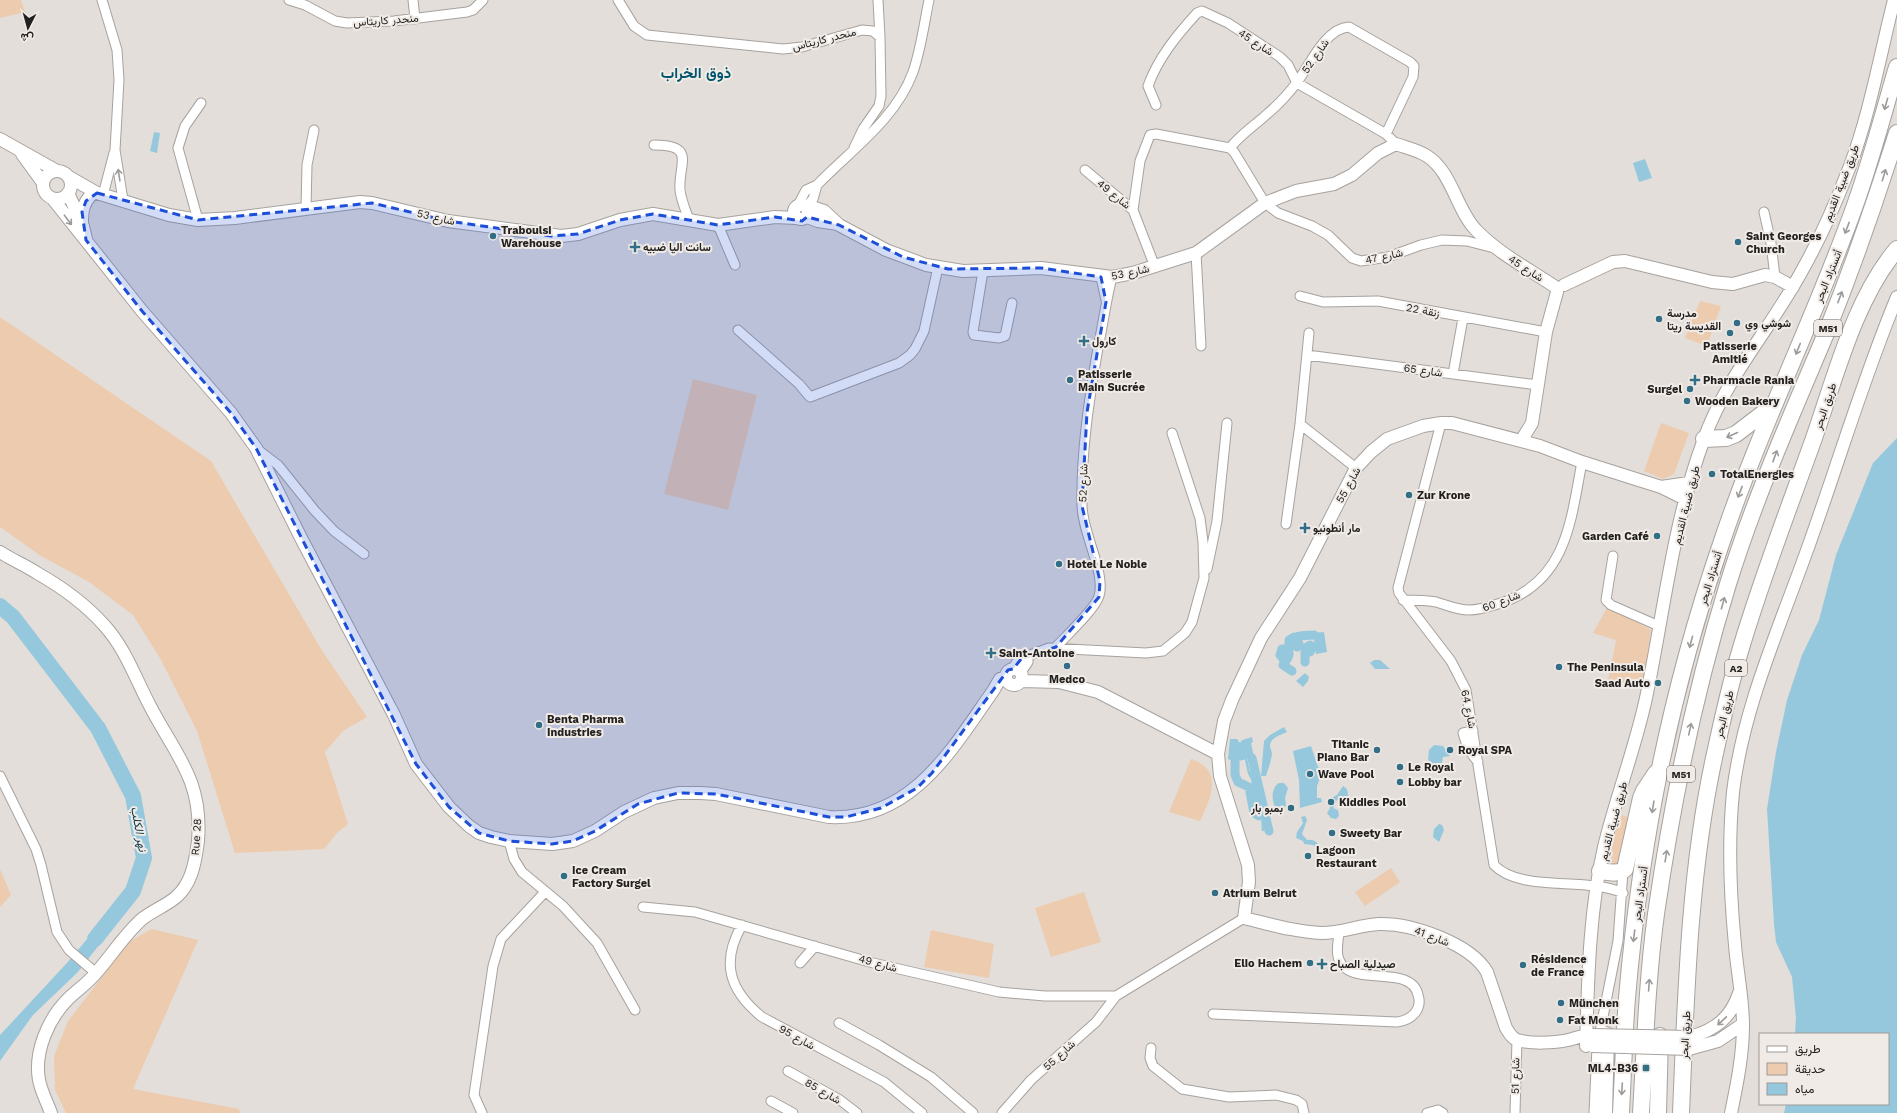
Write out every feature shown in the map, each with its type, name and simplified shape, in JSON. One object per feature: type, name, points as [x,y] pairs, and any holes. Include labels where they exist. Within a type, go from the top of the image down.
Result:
[{"type":"highway","name":"أتستراد البحر","points":[[1621,1113],[1627,999],[1631,956],[1650,822],[1660,769],[1684,669],[1713,567],[1732,512],[1851,218],[1897,67]]},
{"type":"highway","name":"أتستراد البحر","points":[[1641,1113],[1649,982],[1656,915],[1675,800],[1692,718],[1715,629],[1729,582],[1779,444],[1828,329],[1872,214],[1897,133]]},
{"type":"highway","name":"طريق البحر","points":[[1681,1113],[1687,971],[1693,892],[1714,759],[1726,707],[1741,648],[1782,525],[1846,345],[1877,275],[1897,249]]},
{"type":"highway","points":[[1704,439],[1726,438],[1736,434],[1775,404]]},
{"type":"highway","points":[[1599,878],[1623,871],[1641,798],[1644,791],[1660,769]]},
{"type":"highway","points":[[1595,1041],[1604,1113]]},
{"type":"highway","points":[[1658,1113],[1660,1042]]},
{"type":"street","points":[[102,0],[117,50],[119,69],[115,150],[123,200]]},
{"type":"street","name":"منحدر كاريتاس","points":[[289,0],[342,22],[383,22],[467,12],[473,10],[483,0]]},
{"type":"street","points":[[413,0],[415,19]]},
{"type":"street","name":"منحدر كاريتاس","points":[[618,0],[634,26],[646,35],[783,49],[802,47],[862,30],[873,31],[880,37]]},
{"type":"street","points":[[854,148],[863,128],[879,106],[881,96],[878,0]]},
{"type":"street","points":[[803,209],[817,185],[880,124],[893,108],[904,90],[912,72],[929,0]]},
{"type":"street","name":"طريق ضبية القديم","points":[[1595,1041],[1591,940],[1604,848],[1638,733],[1689,483],[1704,439],[1720,401],[1739,368],[1793,287],[1816,246],[1850,165],[1869,101],[1894,0]]},
{"type":"street","name":"شارع 45","points":[[1156,105],[1148,86],[1152,76],[1176,37],[1200,12],[1206,13],[1228,23],[1280,57],[1288,65],[1297,83]]},
{"type":"street","name":"شارع 52","points":[[1230,148],[1238,138],[1268,114],[1297,83],[1329,36],[1343,28],[1349,27],[1410,62],[1414,66],[1413,77],[1386,134]]},
{"type":"street","points":[[1297,83],[1386,134],[1396,144]]},
{"type":"street","points":[[198,220],[178,148],[185,126],[201,103]]},
{"type":"street","points":[[306,208],[307,165],[314,130]]},
{"type":"street","points":[[1133,210],[1140,161],[1150,135],[1156,134],[1230,148],[1234,152],[1265,203]]},
{"type":"street","points":[[0,139],[20,152],[66,174],[97,194]]},
{"type":"street","name":"شارع 45","points":[[1396,144],[1419,152],[1435,163],[1443,173],[1466,218],[1495,248],[1516,260],[1562,291]]},
{"type":"street","name":"شارع 53","points":[[97,194],[123,200],[169,215],[198,220],[306,208],[372,203],[448,221],[551,236],[578,234],[620,220],[639,216],[660,215],[718,225],[775,217],[803,209],[815,208],[824,211],[839,224],[904,257],[938,267],[962,271],[1041,268],[1106,277],[1155,267],[1196,253],[1265,203],[1296,191],[1339,182],[1352,175],[1378,153],[1396,144]]},
{"type":"street","points":[[654,145],[672,147],[678,150],[683,158],[680,192],[689,220]]},
{"type":"street","points":[[83,226],[83,208],[86,201],[97,194],[115,150]]},
{"type":"street","points":[[20,152],[43,183]]},
{"type":"street","name":"شارع 49","points":[[1085,170],[1133,210],[1155,267]]},
{"type":"street","points":[[57,171],[50,172],[45,177],[43,189],[47,195],[52,198],[142,311],[227,408],[256,448],[301,538],[394,715],[416,764],[449,807],[469,826],[479,833],[509,841],[552,844],[572,841],[595,831],[638,804],[654,798],[678,794],[716,794],[829,817],[861,815],[897,801],[917,788],[955,745],[1000,679],[1016,676],[1038,676],[1045,681],[1072,684],[1098,692],[1218,754]]},
{"type":"street","points":[[52,198],[64,197],[69,193],[71,187],[69,177]]},
{"type":"street","points":[[803,209],[806,190],[817,185]]},
{"type":"street","points":[[69,193],[97,194]]},
{"type":"street","points":[[69,193],[83,226],[86,240]]},
{"type":"street","name":"شارع 47","points":[[1265,203],[1278,213],[1312,226],[1328,235],[1352,258],[1361,261],[1396,256],[1421,245],[1442,240],[1467,240],[1495,248]]},
{"type":"street","name":"شارع 53","points":[[803,209],[818,221],[839,224]]},
{"type":"street","points":[[1764,212],[1771,243],[1775,277]]},
{"type":"street","points":[[718,225],[735,265]]},
{"type":"street","points":[[1196,253],[1201,346]]},
{"type":"street","points":[[1521,441],[1532,423],[1548,326],[1562,291],[1579,277],[1613,262],[1625,261],[1712,282],[1734,284],[1765,275],[1775,277],[1793,287]]},
{"type":"street","points":[[738,330],[799,384],[810,397],[889,367],[910,355],[924,331],[938,267]]},
{"type":"street","points":[[983,271],[973,332],[974,335],[999,338],[1005,336],[1012,303]]},
{"type":"street","name":"شارع 52","points":[[1056,647],[1097,602],[1100,588],[1095,562],[1086,534],[1082,506],[1087,412],[1106,302],[1106,277]]},
{"type":"street","name":"زنقة 22","points":[[1300,296],[1323,302],[1378,301],[1463,318],[1548,326]]},
{"type":"street","points":[[1731,1113],[1741,1057],[1743,1024],[1730,890],[1730,821],[1734,789],[1751,708],[1777,628],[1806,553],[1863,384],[1897,297]]},
{"type":"street","points":[[1453,374],[1463,318]]},
{"type":"street","points":[[1286,524],[1300,424],[1309,333]]},
{"type":"street","name":"شارع 65","points":[[1308,355],[1538,385]]},
{"type":"street","points":[[1016,676],[1028,662],[1028,656],[1041,649],[1056,647],[1146,653],[1163,651],[1185,633],[1192,622],[1214,541],[1227,422]]},
{"type":"street","name":"شارع 55","points":[[1244,918],[1249,882],[1248,865],[1220,776],[1218,754],[1224,721],[1254,652],[1276,613],[1300,578],[1356,468],[1371,452],[1387,439],[1423,426],[1440,423],[1473,427],[1540,446],[1582,462],[1661,486],[1685,499]]},
{"type":"street","name":"شارع 64","points":[[1440,423],[1398,588],[1403,600],[1438,643],[1460,678],[1469,703],[1494,865],[1500,872],[1530,881],[1599,878],[1612,888],[1623,893]]},
{"type":"street","points":[[1532,423],[1540,446]]},
{"type":"street","points":[[1300,424],[1356,468]]},
{"type":"street","points":[[1172,433],[1202,526],[1204,578]]},
{"type":"street","points":[[256,448],[278,465],[314,511],[334,531],[364,554]]},
{"type":"street","name":"شارع 60","points":[[1403,600],[1437,602],[1460,610],[1484,609],[1519,596],[1538,581],[1556,560],[1563,547],[1572,513],[1582,462]]},
{"type":"street","name":"شارع 55","points":[[1661,486],[1689,483]]},
{"type":"street","name":"Rue 28","points":[[0,552],[38,573],[90,611],[116,640],[130,664],[153,712],[188,771],[195,795],[199,823],[197,851],[186,885],[176,898],[143,919],[119,945],[96,974],[58,1010],[45,1034],[38,1069],[39,1079],[51,1113]]},
{"type":"street","points":[[1613,556],[1606,600],[1612,605],[1659,626]]},
{"type":"street","points":[[0,776],[36,849],[42,865],[57,932],[69,950],[96,974]]},
{"type":"street","points":[[509,841],[514,860],[518,867],[545,892],[563,906],[597,943],[635,1010]]},
{"type":"street","points":[[1594,1113],[1597,1047],[1610,986],[1623,893],[1623,871]]},
{"type":"street","points":[[482,1113],[474,1095],[491,981],[501,939],[545,892]]},
{"type":"street","name":"شارع 49","points":[[643,907],[695,912],[874,963],[998,992],[1045,996],[1116,996]]},
{"type":"street","points":[[1116,996],[1244,918]]},
{"type":"street","name":"شارع 41","points":[[1244,918],[1310,932],[1339,932],[1369,925],[1401,926],[1426,932],[1466,950],[1482,963],[1487,972],[1508,1032],[1517,1040]]},
{"type":"street","name":"شارع 95","points":[[742,925],[733,945],[730,958],[731,974],[735,986],[749,1007],[769,1021],[884,1082],[922,1113]]},
{"type":"street","points":[[1214,1014],[1397,1022],[1405,1021],[1412,1017],[1417,1010],[1419,1002],[1418,994],[1414,986],[1408,981],[1400,978],[1359,974],[1351,972],[1344,967],[1339,960],[1337,952],[1339,932]]},
{"type":"street","points":[[800,963],[815,946]]},
{"type":"street","points":[[1690,1043],[1717,1026],[1731,1010],[1740,990]]},
{"type":"street","name":"شارع 55","points":[[1002,1113],[1031,1080],[1096,1022],[1116,996]]},
{"type":"street","points":[[839,1023],[879,1045],[930,1077],[973,1113]]},
{"type":"street","points":[[1718,1041],[1743,1024]]},
{"type":"street","points":[[1517,1040],[1538,1042],[1567,1040],[1690,1043],[1718,1041],[1729,1043],[1741,1057]]},
{"type":"street","name":"شارع 51","points":[[1516,1113],[1517,1040]]},
{"type":"street","points":[[1151,1048],[1150,1058],[1153,1066],[1182,1089],[1229,1097],[1276,1095],[1293,1099],[1302,1104],[1304,1113]]},
{"type":"street","name":"شارع 85","points":[[788,1071],[840,1100],[857,1113]]},
{"type":"street","points":[[770,1101],[793,1113]]},
{"type":"street","points":[[1427,1113],[1438,1110],[1443,1113]]},
{"type":"highlighted area","points":[[97,193],[198,220],[372,203],[448,221],[551,236],[578,234],[620,220],[653,214],[718,225],[775,217],[802,221],[807,217],[839,225],[903,257],[948,269],[1041,268],[1101,277],[1106,302],[1087,412],[1082,506],[1100,581],[1099,597],[1056,647],[1022,658],[1013,669],[1008,670],[932,773],[917,788],[881,808],[846,817],[829,817],[716,794],[678,793],[638,804],[595,831],[573,841],[552,844],[509,841],[479,833],[449,807],[416,764],[256,448],[231,413],[142,311],[86,240],[82,212],[86,201]]},
{"type":"green space","points":[[0,0],[21,0],[25,12],[0,18]]},
{"type":"green space","points":[[1700,301],[1721,306],[1707,346],[1685,338]]},
{"type":"green space","points":[[0,317],[211,461],[321,649],[367,717],[343,731],[325,752],[348,824],[337,833],[324,849],[235,853],[197,731],[160,658],[133,615],[89,582],[41,556],[0,527]]},
{"type":"green space","points":[[693,379],[757,395],[728,510],[664,494]]},
{"type":"green space","points":[[1661,423],[1689,433],[1674,474],[1663,479],[1644,471]]},
{"type":"green space","points":[[1608,606],[1651,630],[1643,686],[1608,681],[1616,640],[1593,633]]},
{"type":"green space","points":[[1191,759],[1201,764],[1208,770],[1211,777],[1211,794],[1200,821],[1169,812]]},
{"type":"green space","points":[[1622,815],[1630,818],[1620,859],[1617,865],[1613,866],[1611,853],[1612,847],[1615,833]]},
{"type":"green space","points":[[1391,868],[1400,882],[1365,906],[1355,892]]},
{"type":"green space","points":[[0,869],[11,895],[0,907]]},
{"type":"green space","points":[[1084,892],[1101,942],[1051,957],[1035,908]]},
{"type":"green space","points":[[152,929],[198,940],[133,1089],[239,1109],[240,1113],[66,1113],[55,1090],[54,1056],[68,1021],[130,941]]},
{"type":"green space","points":[[931,930],[994,944],[989,978],[924,967]]},
{"type":"water","points":[[154,132],[160,133],[157,153],[150,151]]},
{"type":"water","points":[[1645,159],[1652,178],[1639,182],[1633,163]]},
{"type":"water","points":[[1897,438],[1897,1113],[1784,1113],[1786,1105],[1889,1105],[1889,1033],[1795,1033],[1796,1018],[1792,977],[1776,942],[1767,809],[1776,752],[1787,700],[1802,655],[1819,620],[1836,555],[1873,463]]},
{"type":"water","points":[[1324,632],[1327,652],[1316,654],[1313,633]]},
{"type":"water","points":[[1374,660],[1380,660],[1390,669],[1375,669],[1370,663]]},
{"type":"water","points":[[1305,673],[1309,677],[1308,681],[1303,687],[1296,681]]},
{"type":"water","points":[[1284,727],[1287,732],[1271,742],[1270,746],[1272,754],[1270,763],[1266,776],[1261,776],[1264,741],[1270,735]]},
{"type":"water","points":[[1252,737],[1253,742],[1251,743],[1254,757],[1235,762],[1228,759],[1230,739],[1237,739],[1240,743],[1242,740]]},
{"type":"water","points":[[1434,745],[1443,746],[1450,756],[1443,757],[1441,768],[1437,764],[1432,765],[1428,759],[1429,750]]},
{"type":"water","name":"Wave Pool","points":[[1311,746],[1318,767],[1323,770],[1317,786],[1317,798],[1321,798],[1322,802],[1300,808],[1299,780],[1293,751]]},
{"type":"water","points":[[1279,783],[1284,783],[1288,788],[1285,798],[1286,805],[1283,810],[1279,811],[1274,805],[1273,793],[1276,785]]},
{"type":"water","name":"Kiddies Pool","points":[[1343,786],[1347,789],[1349,800],[1346,805],[1337,800],[1333,808],[1338,810],[1339,816],[1336,819],[1331,818],[1327,813],[1330,808],[1327,800],[1337,795]]},
{"type":"water","points":[[1305,816],[1307,820],[1302,834],[1307,840],[1312,840],[1317,843],[1321,848],[1318,850],[1313,845],[1304,844],[1303,841],[1296,838],[1297,832],[1303,823],[1301,817]]},
{"type":"water","points":[[1439,824],[1442,825],[1444,830],[1439,842],[1433,837],[1434,829]]},
{"type":"water","points":[[104,919],[114,926],[78,972],[33,1015],[0,1061],[0,1035],[66,964]]},
{"type":"waterway","name":"نهر الكلب","points":[[0,606],[13,617],[98,728],[133,796],[144,858],[133,891],[95,939]]},
{"type":"waterway","points":[[1292,671],[1283,665],[1288,657],[1289,653],[1288,651],[1287,649],[1282,649],[1280,655],[1284,660],[1286,660],[1288,658],[1289,655],[1289,654],[1289,653],[1289,651],[1288,650],[1283,650],[1281,655],[1284,659],[1288,657],[1288,655],[1289,653],[1289,651],[1289,640],[1294,637],[1297,638],[1299,644],[1297,647],[1291,643],[1292,640],[1295,638],[1297,637],[1300,636],[1314,635]]},
{"type":"waterway","points":[[1305,662],[1305,648],[1310,645],[1313,647],[1310,652]]},
{"type":"waterway","points":[[1252,758],[1269,831]]},
{"type":"waterway","points":[[1246,759],[1249,773],[1255,785],[1256,802],[1262,813],[1263,830]]},
{"type":"waterway","points":[[1249,759],[1254,788],[1260,809]]},
{"type":"waterway","points":[[1235,762],[1235,775],[1238,782],[1249,787],[1254,813],[1259,816]]},
{"type":"waterway","points":[[1264,822],[1266,829]]},
{"type":"place","name":"Traboulsi Warehouse","points":[[493,236]]},
{"type":"place","name":"Saint Georges Church","points":[[1738,242]]},
{"type":"place","name":"سانت اليا ضبيه","points":[[635,247]]},
{"type":"place","name":"مدرسة القديسة ريتا","points":[[1659,319]]},
{"type":"place","name":"شوشي وي","points":[[1737,323]]},
{"type":"place","name":"Patisserie Amitié","points":[[1730,333]]},
{"type":"place","name":"كارول","points":[[1084,341]]},
{"type":"place","name":"Patisserie Main Sucrée","points":[[1070,380]]},
{"type":"place","name":"Pharmacie Rania","points":[[1695,380]]},
{"type":"place","name":"Surgel","points":[[1690,389]]},
{"type":"place","name":"Wooden Bakery","points":[[1687,401]]},
{"type":"place","name":"TotalEnergies","points":[[1712,474]]},
{"type":"place","name":"Zur Krone","points":[[1409,495]]},
{"type":"place","name":"مار أنطونيو","points":[[1305,528]]},
{"type":"place","name":"Garden Café","points":[[1657,536]]},
{"type":"place","name":"Hotel Le Noble","points":[[1059,564]]},
{"type":"place","name":"Saint-Antoine","points":[[991,653]]},
{"type":"place","name":"Medco","points":[[1067,666]]},
{"type":"place","name":"The Peninsula","points":[[1559,667]]},
{"type":"place","name":"Saad Auto","points":[[1658,683]]},
{"type":"place","name":"Benta Pharma Industries","points":[[539,725]]},
{"type":"place","name":"Titanic Piano Bar","points":[[1377,750]]},
{"type":"place","name":"Royal SPA","points":[[1450,750]]},
{"type":"place","name":"Le Royal","points":[[1400,767]]},
{"type":"place","name":"Wave Pool","points":[[1310,774]]},
{"type":"place","name":"Lobby bar","points":[[1400,782]]},
{"type":"place","name":"Kiddies Pool","points":[[1331,802]]},
{"type":"place","name":"بمبو بار","points":[[1291,808]]},
{"type":"place","name":"Sweety Bar","points":[[1332,833]]},
{"type":"place","name":"Lagoon Restaurant","points":[[1308,856]]},
{"type":"place","name":"Ice Cream Factory Surgel","points":[[564,876]]},
{"type":"place","name":"Atrium Beirut","points":[[1215,893]]},
{"type":"place","name":"Elio Hachem","points":[[1310,963]]},
{"type":"place","name":"صيدلية الصباح","points":[[1322,964]]},
{"type":"place","name":"Résidence de France","points":[[1523,965]]},
{"type":"place","name":"München","points":[[1561,1003]]},
{"type":"place","name":"Fat Monk","points":[[1560,1020]]},
{"type":"place","name":"ML4-B36","points":[[1646,1068]]},
{"type":"district","name":"ذوق الخراب","points":[[696,73]]}]
